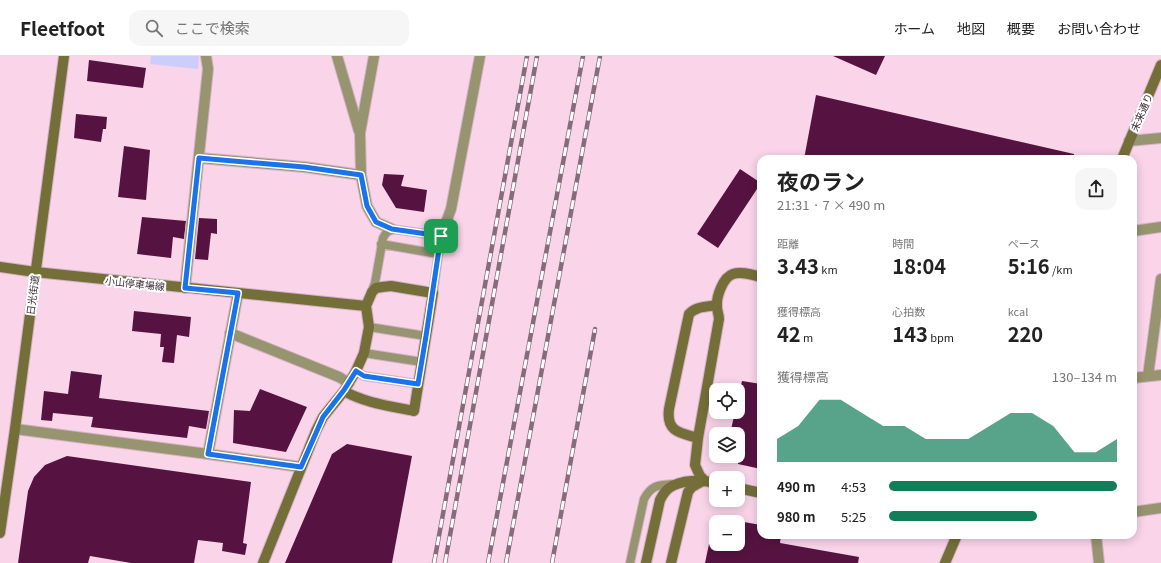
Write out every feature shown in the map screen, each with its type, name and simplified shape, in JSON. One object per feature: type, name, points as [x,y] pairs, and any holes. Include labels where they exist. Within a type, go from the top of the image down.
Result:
[{"type":"street","name":"日光街道","points":[[0,533],[64,56]]},
{"type":"street","points":[[185,288],[208,69],[206,56]]},
{"type":"street","points":[[337,56],[360,133]]},
{"type":"street","points":[[374,56],[360,133],[361,175],[367,206],[376,222],[392,229]]},
{"type":"street","points":[[441,236],[451,209],[480,56]]},
{"type":"street","name":"未来通り","points":[[1123,155],[1161,64]]},
{"type":"street","points":[[1129,140],[1161,138]]},
{"type":"street","points":[[199,158],[304,167],[361,175]]},
{"type":"street","points":[[1137,230],[1161,227]]},
{"type":"street","name":"小山停車場線","points":[[0,267],[185,288],[366,306]]},
{"type":"street","points":[[705,481],[700,476],[695,465],[698,438],[720,319],[716,305],[723,282],[728,277],[733,274],[740,273],[757,276]]},
{"type":"street","points":[[1148,376],[1161,279]]},
{"type":"street","points":[[230,333],[339,377],[346,387],[354,397],[378,404],[414,410],[433,293],[391,286],[376,288],[372,292],[366,306],[369,327],[364,353],[356,371],[346,387],[323,417],[301,467],[263,563]]},
{"type":"street","points":[[208,454],[238,293]]},
{"type":"street","points":[[698,438],[680,433],[673,429],[669,422],[669,409],[689,314],[692,310],[698,308],[716,305]]},
{"type":"street","points":[[1137,377],[1161,375]]},
{"type":"street","points":[[15,430],[301,467]]},
{"type":"street","points":[[671,563],[688,492],[692,486],[705,481]]},
{"type":"street","points":[[646,563],[660,500],[664,492],[669,488],[682,483],[709,482]]},
{"type":"street","points":[[745,490],[757,492]]},
{"type":"street","points":[[1137,511],[1161,508]]},
{"type":"street","points":[[945,563],[955,539]]},
{"type":"street","points":[[1096,539],[1099,563]]},
{"type":"lane","points":[[366,306],[376,283],[381,244],[386,234],[392,229],[441,236],[433,293]]},
{"type":"lane","points":[[381,244],[438,254]]},
{"type":"lane","points":[[369,327],[426,336]]},
{"type":"lane","points":[[364,353],[422,362]]},
{"type":"lane","points":[[356,371],[364,376],[418,384]]},
{"type":"lane","points":[[630,563],[644,499],[647,493],[651,488],[657,485],[682,483]]},
{"type":"shaded area","points":[[151,56],[199,56],[198,69],[150,64]]},
{"type":"building","points":[[833,56],[885,56],[876,75]]},
{"type":"building","points":[[89,60],[146,68],[143,88],[87,81]]},
{"type":"building","points":[[816,95],[1074,154],[1074,155],[805,155]]},
{"type":"building","points":[[76,114],[107,117],[106,129],[103,129],[101,142],[74,138]]},
{"type":"building","points":[[124,146],[150,150],[146,200],[118,197]]},
{"type":"building","points":[[740,169],[757,180],[757,189],[718,248],[697,234]]},
{"type":"building","points":[[384,174],[404,175],[401,186],[427,190],[424,212],[396,208],[382,185]]},
{"type":"building","points":[[142,217],[186,221],[184,239],[173,237],[171,258],[137,254]]},
{"type":"building","points":[[199,218],[217,219],[217,234],[211,233],[208,260],[195,259]]},
{"type":"building","points":[[134,311],[191,317],[189,337],[177,335],[174,363],[162,362],[164,347],[160,347],[161,334],[132,331]]},
{"type":"building","points":[[71,371],[102,375],[99,398],[209,411],[206,429],[189,426],[187,438],[91,427],[93,417],[53,413],[52,421],[41,420],[44,391],[68,394]]},
{"type":"building","points":[[742,381],[757,383],[757,468],[738,464],[745,463],[745,427],[732,427],[733,419],[745,419],[745,383],[742,383]]},
{"type":"building","points":[[260,389],[307,407],[286,452],[233,443],[234,410],[250,411]]},
{"type":"building","points":[[347,444],[412,456],[392,563],[285,563],[332,454]]},
{"type":"building","points":[[67,456],[251,482],[243,543],[247,544],[245,555],[222,551],[223,543],[198,540],[194,563],[131,563],[90,556],[88,563],[18,563],[28,491],[34,477],[45,465]]},
{"type":"building","points":[[745,522],[757,524],[757,539],[780,539],[780,543],[859,557],[858,563],[705,563],[709,544],[709,551],[745,551]]},
{"type":"railway","points":[[434,563],[527,56]]},
{"type":"railway","points":[[445,563],[537,56]]},
{"type":"railway","points":[[488,563],[583,56]]},
{"type":"railway","points":[[506,563],[600,56]]},
{"type":"railway","points":[[552,563],[595,329]]},
{"type":"route","points":[[199,158],[304,167],[361,175],[367,206],[376,222],[392,229],[441,236],[418,384],[364,376],[356,371],[344,390],[323,417],[301,467],[208,454],[238,293],[185,288],[199,158]]}]
